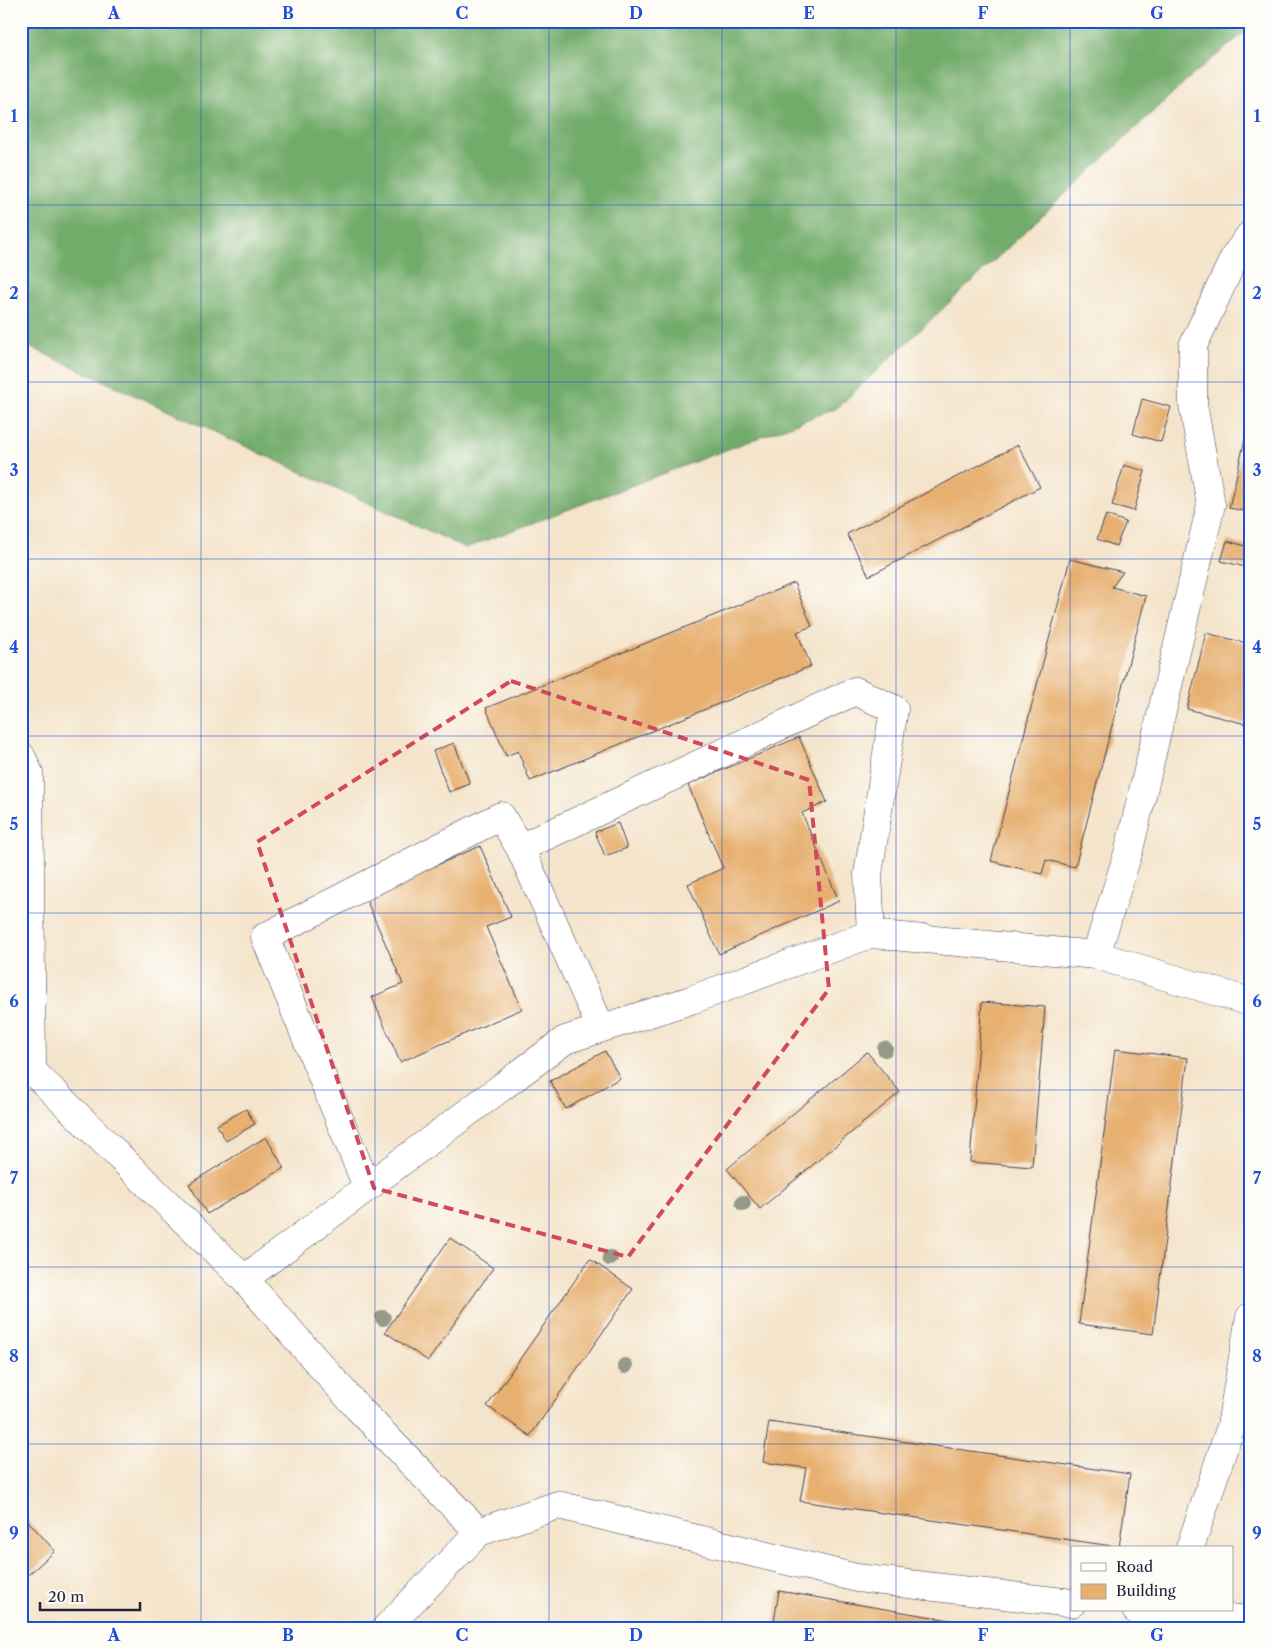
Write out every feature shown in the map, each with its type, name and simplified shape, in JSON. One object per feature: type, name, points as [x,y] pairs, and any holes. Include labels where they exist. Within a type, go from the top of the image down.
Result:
[{"type":"lane","points":[[1096,956],[1130,850],[1211,506],[1193,404],[1193,346],[1235,256],[1250,235]]},
{"type":"lane","points":[[520,848],[855,691],[894,709],[868,874],[871,934]]},
{"type":"lane","points":[[21,756],[29,773],[27,1065],[244,1279],[358,1408],[479,1532]]},
{"type":"lane","points":[[367,1187],[265,937],[501,816],[520,848],[601,1028]]},
{"type":"lane","points":[[244,1279],[565,1040],[691,1000],[871,934],[1096,956],[1250,1002]]},
{"type":"lane","points":[[1191,1546],[1231,1426],[1250,1317]]},
{"type":"lane","points":[[386,1628],[479,1532],[558,1505],[857,1578],[1071,1603]]},
{"type":"lane","points":[[1145,1612],[1168,1617],[1250,1620]]},
{"type":"highlighted area","points":[[511,681],[809,780],[829,989],[628,1257],[374,1188],[257,842]]},
{"type":"green space","points":[[21,21],[1250,21],[1250,28],[1189,78],[837,408],[466,548],[21,343]]},
{"type":"building","points":[[1142,399],[1171,407],[1161,442],[1133,434]]},
{"type":"building","points":[[1250,422],[1250,512],[1229,508]]},
{"type":"building","points":[[1018,445],[1040,487],[869,576],[847,534]]},
{"type":"building","points":[[1124,465],[1145,471],[1134,511],[1112,505]]},
{"type":"building","points":[[1106,515],[1126,522],[1116,546],[1097,539]]},
{"type":"building","points":[[1227,541],[1250,547],[1246,567],[1221,561]]},
{"type":"building","points":[[1070,559],[1123,572],[1112,587],[1146,596],[1075,867],[1046,860],[1042,874],[991,861]]},
{"type":"building","points":[[794,583],[812,626],[797,632],[811,666],[530,781],[518,751],[506,756],[486,708]]},
{"type":"building","points":[[1206,633],[1250,644],[1250,725],[1187,709]]},
{"type":"building","points":[[799,737],[827,802],[802,813],[839,901],[719,954],[688,884],[723,868],[688,785]]},
{"type":"building","points":[[454,743],[470,784],[449,792],[433,751]]},
{"type":"building","points":[[618,823],[627,848],[605,856],[595,832]]},
{"type":"building","points":[[480,846],[511,917],[486,927],[522,1009],[400,1062],[372,997],[403,984],[365,897]]},
{"type":"building","points":[[982,1002],[1045,1007],[1032,1167],[970,1162]]},
{"type":"building","points":[[1115,1049],[1188,1058],[1153,1334],[1079,1324]]},
{"type":"building","points":[[605,1051],[620,1078],[566,1109],[550,1081]]},
{"type":"building","points":[[867,1052],[900,1092],[760,1209],[727,1169]]},
{"type":"building","points":[[246,1109],[255,1124],[226,1141],[217,1125]]},
{"type":"building","points":[[266,1137],[284,1168],[207,1214],[189,1184]]},
{"type":"building","points":[[450,1238],[493,1268],[428,1361],[385,1332]]},
{"type":"building","points":[[590,1259],[633,1289],[530,1436],[487,1406]]},
{"type":"building","points":[[769,1422],[1130,1474],[1119,1546],[1112,1546],[800,1501],[806,1468],[763,1462]]},
{"type":"building","points":[[21,1513],[55,1551],[21,1581]]},
{"type":"building","points":[[779,1591],[991,1627],[991,1628],[773,1628]]}]
